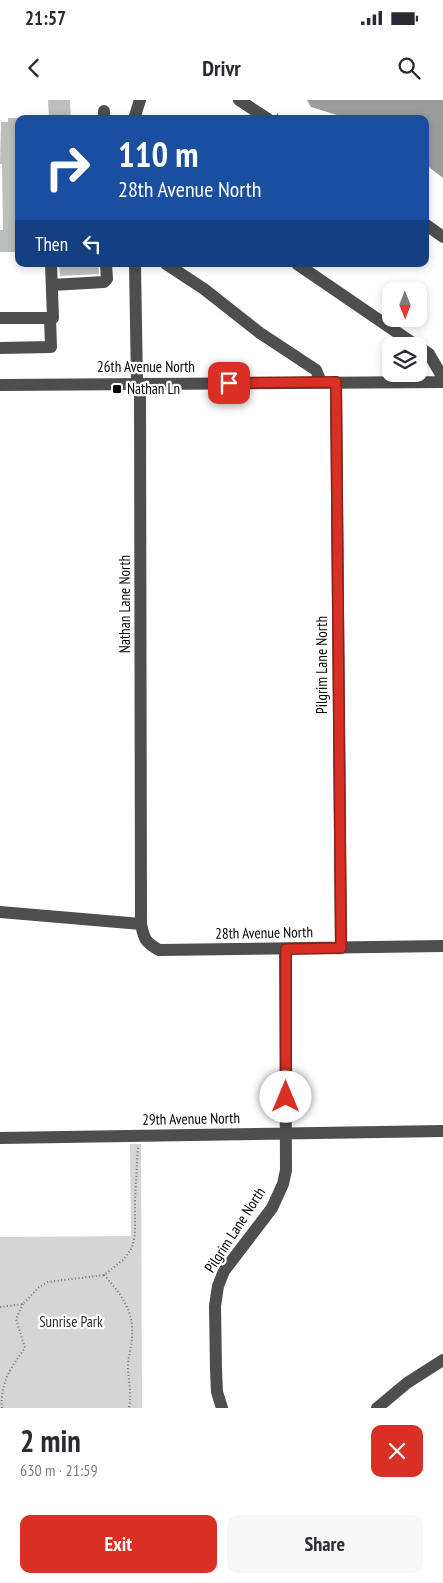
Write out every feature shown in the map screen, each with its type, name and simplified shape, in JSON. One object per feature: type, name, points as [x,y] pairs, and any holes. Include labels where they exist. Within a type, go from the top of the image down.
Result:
[{"type":"street","points":[[135,115],[140,100]]},
{"type":"street","points":[[240,100],[262,115]]},
{"type":"street","points":[[429,227],[443,237]]},
{"type":"street","points":[[0,348],[50,347],[50,318],[53,318],[51,267]]},
{"type":"street","points":[[52,285],[104,282],[107,279],[106,267]]},
{"type":"street","name":"Nathan Lane North","points":[[135,267],[137,384],[140,393],[141,924],[148,944]]},
{"type":"street","points":[[171,267],[204,289],[260,333],[316,370],[321,382]]},
{"type":"street","points":[[301,267],[403,337]]},
{"type":"street","points":[[0,318],[50,318]]},
{"type":"street","points":[[427,353],[443,378]]},
{"type":"street","name":"Pilgrim Lane North","points":[[336,382],[341,948]]},
{"type":"street","name":"26th Avenue North","points":[[0,385],[443,382]]},
{"type":"street","points":[[0,912],[141,924]]},
{"type":"street","name":"28th Avenue North","points":[[148,944],[159,950],[443,946]]},
{"type":"street","name":"Pilgrim Lane North","points":[[222,1408],[217,1392],[216,1370],[216,1306],[218,1286],[224,1271],[264,1220],[278,1196],[286,1170],[286,949]]},
{"type":"street","name":"29th Avenue North","points":[[0,1138],[443,1131]]},
{"type":"street","points":[[377,1408],[407,1383],[443,1360]]},
{"type":"path","points":[[2,1408],[3,1384],[14,1363],[25,1348],[16,1319],[23,1304],[48,1282],[104,1275],[123,1260],[132,1248],[135,1234],[139,1136]]},
{"type":"path","points":[[104,1275],[127,1305],[132,1320],[132,1336],[128,1354],[131,1395],[129,1408]]},
{"type":"path","points":[[0,1307],[23,1304]]},
{"type":"green space","name":"Sunrise Park","points":[[130,1144],[141,1144],[142,1408],[0,1408],[0,1237],[131,1236]]},
{"type":"shaded area","points":[[307,100],[443,100],[443,178],[429,167],[429,115],[337,115],[311,107]]},
{"type":"building","points":[[48,100],[70,100],[71,115],[49,115]]},
{"type":"building","points":[[8,118],[15,118],[15,252],[0,252],[0,230],[3,230],[2,164],[0,164],[1,122],[8,122]]},
{"type":"building","points":[[59,267],[98,267],[99,274],[60,276]]},
{"type":"place","name":"Nathan Ln","points":[[117,389]]},
{"type":"route","points":[[229,383],[336,382],[341,948],[286,949],[286,1097]]}]
